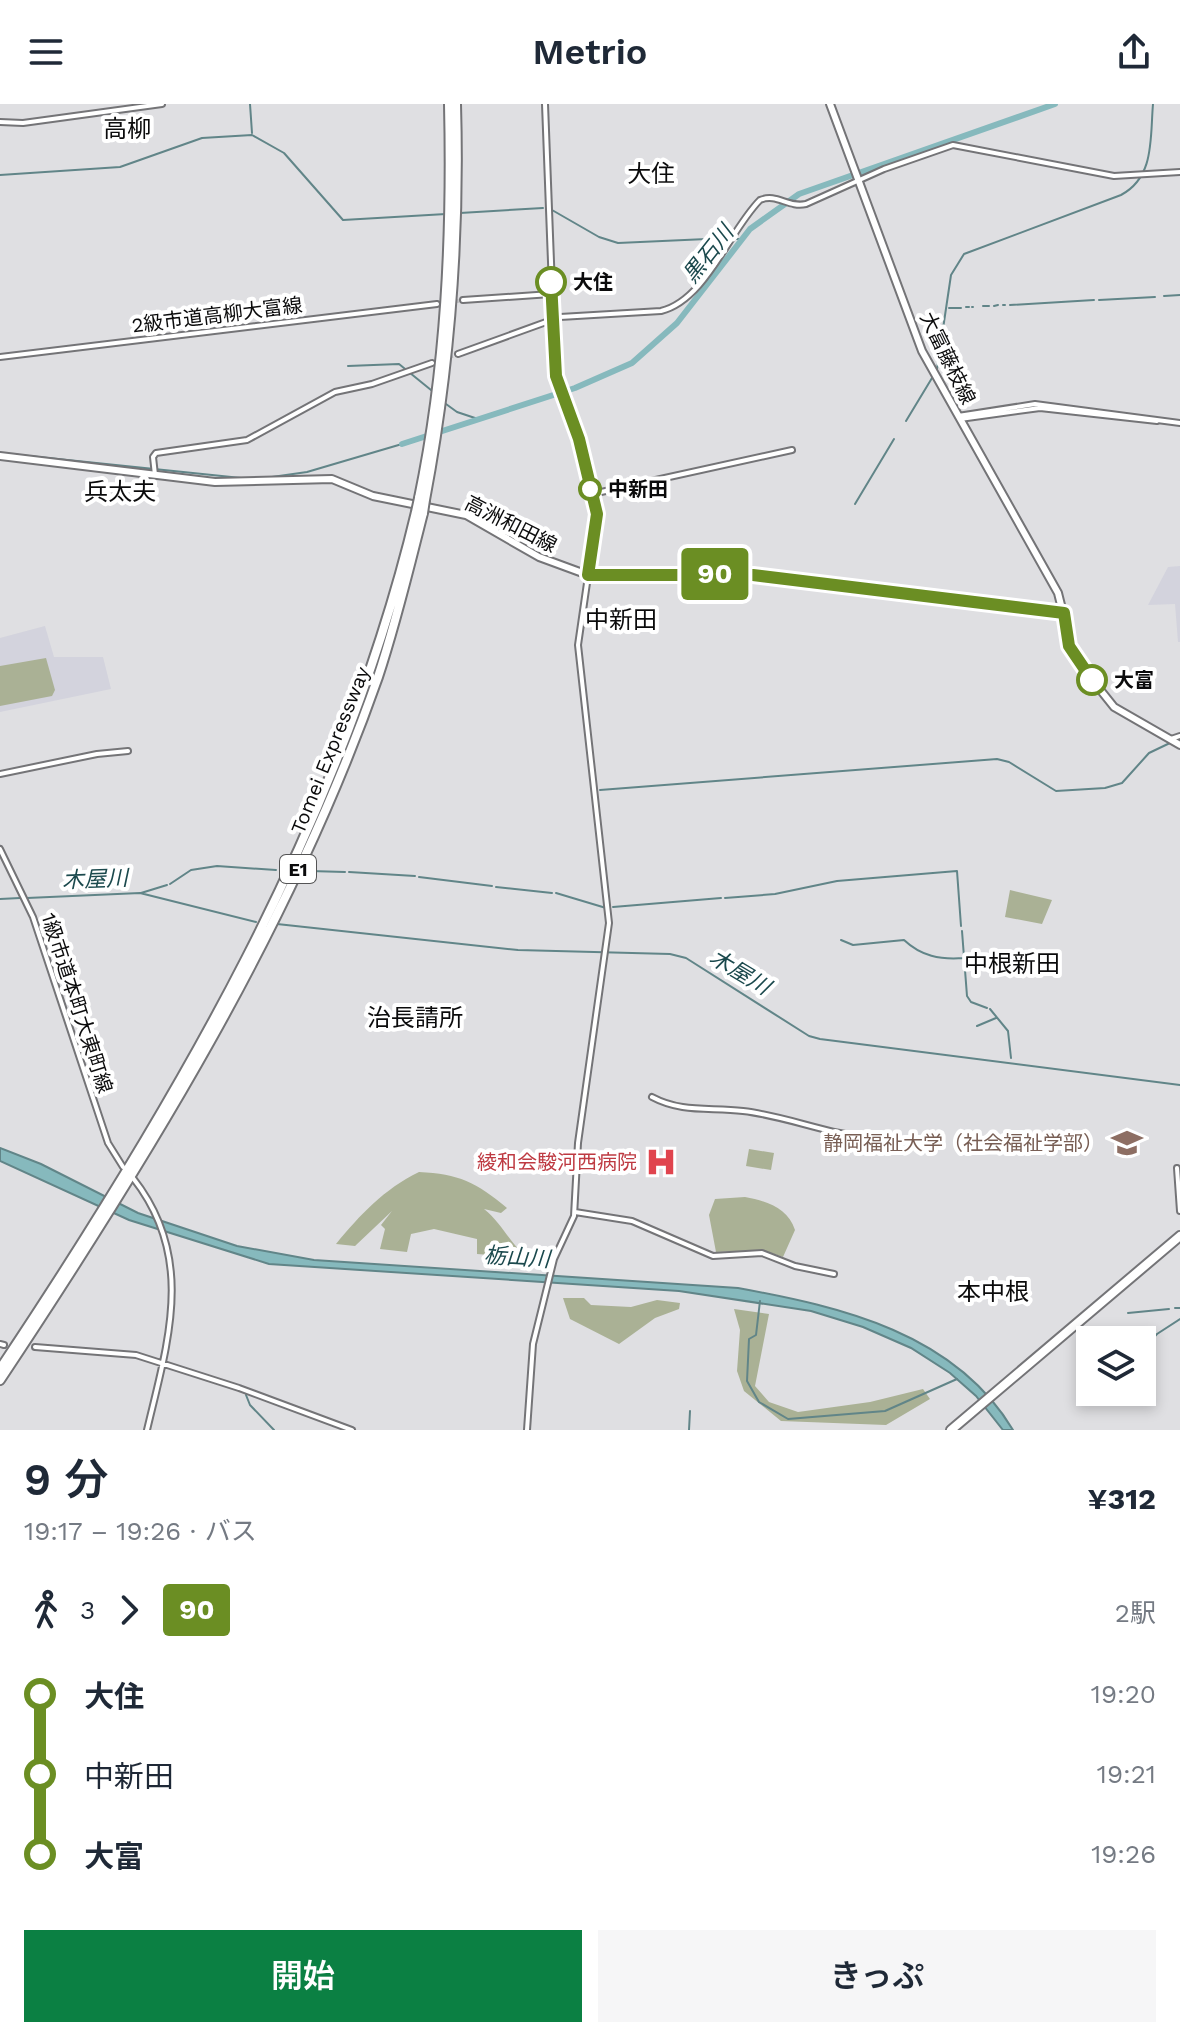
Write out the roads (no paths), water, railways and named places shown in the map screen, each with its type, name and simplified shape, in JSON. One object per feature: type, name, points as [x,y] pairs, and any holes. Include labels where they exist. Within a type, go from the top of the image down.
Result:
[{"type":"highway","name":"Tomei Expressway","points":[[419,512],[430,439],[435,428],[448,265],[449,104]]},
{"type":"highway","name":"Tomei Expressway","points":[[0,1380],[113,1198],[243,962],[316,813],[379,653],[419,512],[435,428],[456,266],[456,104]]},
{"type":"highway","name":"Tomei Expressway","points":[[0,1369],[104,1213]]},
{"type":"highway","points":[[951,1430],[1180,1236]]},
{"type":"main road","name":"大富藤枝線","points":[[830,104],[918,341],[1058,593],[1064,613]]},
{"type":"main road","name":"高洲和田線","points":[[0,456],[215,482],[332,479],[373,496],[466,515],[534,555],[588,575],[753,575],[1064,613]]},
{"type":"main road","points":[[1064,613],[1074,657],[1114,707],[1177,741]]},
{"type":"street","points":[[0,122],[23,123],[162,104]]},
{"type":"street","points":[[527,1430],[533,1344],[551,1268],[571,1229],[575,1212],[578,1143],[607,954],[609,906],[578,645],[597,520],[579,439],[560,389],[552,319],[545,104]]},
{"type":"street","points":[[458,354],[552,319],[661,311],[676,306],[702,279],[756,203],[764,198],[806,204],[858,179],[953,145],[1114,176],[1180,172]]},
{"type":"street","points":[[463,300],[551,294]]},
{"type":"street","name":"2級市道高柳大富線","points":[[0,357],[437,304]]},
{"type":"street","points":[[155,475],[153,457],[156,453],[247,440],[335,392],[372,384],[432,363]]},
{"type":"street","points":[[959,418],[1035,404],[1180,423]]},
{"type":"street","points":[[592,494],[792,450]]},
{"type":"street","points":[[0,774],[97,754],[128,751]]},
{"type":"street","name":"1級市道本町大東町線","points":[[0,849],[33,917],[92,1102],[111,1149],[123,1167]]},
{"type":"street","points":[[652,1097],[678,1109],[743,1111],[851,1137],[876,1138]]},
{"type":"street","points":[[1177,1168],[1180,1211]]},
{"type":"street","points":[[133,1178],[159,1215],[174,1313],[147,1430]]},
{"type":"street","points":[[575,1212],[632,1221],[713,1256],[762,1253],[795,1266],[834,1274]]},
{"type":"street","points":[[35,1347],[115,1351],[163,1364],[352,1430]]},
{"type":"water","points":[[0,1148],[41,1164],[138,1213],[237,1246],[314,1260],[738,1288],[817,1305],[893,1330],[928,1347],[960,1370],[989,1397],[1013,1430],[1003,1430],[976,1396],[950,1373],[911,1348],[863,1327],[811,1311],[679,1291],[269,1264],[129,1220],[0,1161]]},
{"type":"waterway","points":[[250,104],[252,133]]},
{"type":"waterway","name":"黒石川","points":[[402,444],[575,388],[632,363],[677,323],[750,229],[799,194],[1055,104]]},
{"type":"waterway","points":[[937,369],[951,275],[964,254],[1121,195],[1132,187],[1140,178],[1149,156],[1153,104]]},
{"type":"waterway","points":[[0,175],[120,167],[202,138],[252,135],[284,153],[343,220],[446,214]]},
{"type":"waterway","points":[[460,213],[543,208]]},
{"type":"waterway","points":[[552,210],[599,237],[618,243],[729,238]]},
{"type":"waterway","name":"黒石川","points":[[735,239],[740,239]]},
{"type":"waterway","points":[[1164,296],[1180,295]]},
{"type":"waterway","points":[[1099,300],[1155,297]]},
{"type":"waterway","points":[[1010,305],[1094,300]]},
{"type":"waterway","points":[[994,306],[998,305]]},
{"type":"waterway","points":[[983,306],[989,306]]},
{"type":"waterway","points":[[949,308],[961,308]]},
{"type":"waterway","points":[[348,366],[399,364],[431,390]]},
{"type":"waterway","points":[[906,421],[932,378]]},
{"type":"waterway","points":[[446,404],[457,412],[478,419]]},
{"type":"waterway","points":[[855,504],[894,439]]},
{"type":"waterway","points":[[272,477],[307,472],[402,444]]},
{"type":"waterway","points":[[0,453],[241,478]]},
{"type":"waterway","points":[[600,790],[997,759],[1009,762],[1056,791],[1105,788],[1122,783],[1149,753],[1172,742]]},
{"type":"waterway","points":[[170,884],[191,870],[217,866],[276,870]]},
{"type":"waterway","points":[[310,871],[345,872]]},
{"type":"waterway","points":[[725,898],[775,894],[837,881],[957,871],[961,926]]},
{"type":"waterway","points":[[349,872],[415,876]]},
{"type":"waterway","points":[[419,877],[492,886]]},
{"type":"waterway","points":[[141,893],[167,885]]},
{"type":"waterway","points":[[496,887],[552,893]]},
{"type":"waterway","name":"木屋川","points":[[27,898],[140,893],[256,922]]},
{"type":"waterway","points":[[556,893],[606,908]]},
{"type":"waterway","name":"木屋川","points":[[0,899],[20,898]]},
{"type":"waterway","points":[[613,907],[721,898]]},
{"type":"waterway","name":"木屋川","points":[[277,924],[518,950],[670,954],[686,958],[809,1036],[820,1039],[1180,1085]]},
{"type":"waterway","points":[[962,931],[967,996],[971,1002],[987,1008]]},
{"type":"waterway","points":[[841,940],[853,945],[904,940],[931,956],[964,958]]},
{"type":"waterway","points":[[990,1009],[1008,1031],[1011,1058]]},
{"type":"waterway","points":[[977,1026],[996,1018]]},
{"type":"waterway","points":[[760,1301],[756,1335],[749,1339],[747,1381],[759,1402],[788,1419],[885,1411],[957,1379]]},
{"type":"waterway","points":[[1175,1308],[1180,1308]]},
{"type":"waterway","points":[[1128,1313],[1169,1309]]},
{"type":"waterway","points":[[1156,1335],[1180,1319]]},
{"type":"waterway","points":[[246,1395],[250,1405],[274,1430]]},
{"type":"waterway","points":[[689,1430],[690,1411]]},
{"type":"tunnel","points":[[437,304],[463,300]]},
{"type":"tunnel","points":[[432,363],[458,354]]},
{"type":"place","name":"大住","points":[[551,282]]},
{"type":"place","name":"中新田","points":[[590,489]]},
{"type":"place","name":"大富","points":[[1092,680]]},
{"type":"place","name":"静岡福祉大学（社会福祉学部）","points":[[1127,1143]]},
{"type":"place","name":"綾和会駿河西病院","points":[[661,1162]]},
{"type":"district","name":"高柳","points":[[127,129]]},
{"type":"district","name":"大住","points":[[651,174]]},
{"type":"district","name":"兵太夫","points":[[120,492]]},
{"type":"district","name":"中新田","points":[[621,620]]},
{"type":"district","name":"中根新田","points":[[1012,964]]},
{"type":"district","name":"治長請所","points":[[415,1018]]},
{"type":"district","name":"本中根","points":[[993,1292]]},
{"type":"water label","name":"栃山川","points":[[517,1257]]}]
